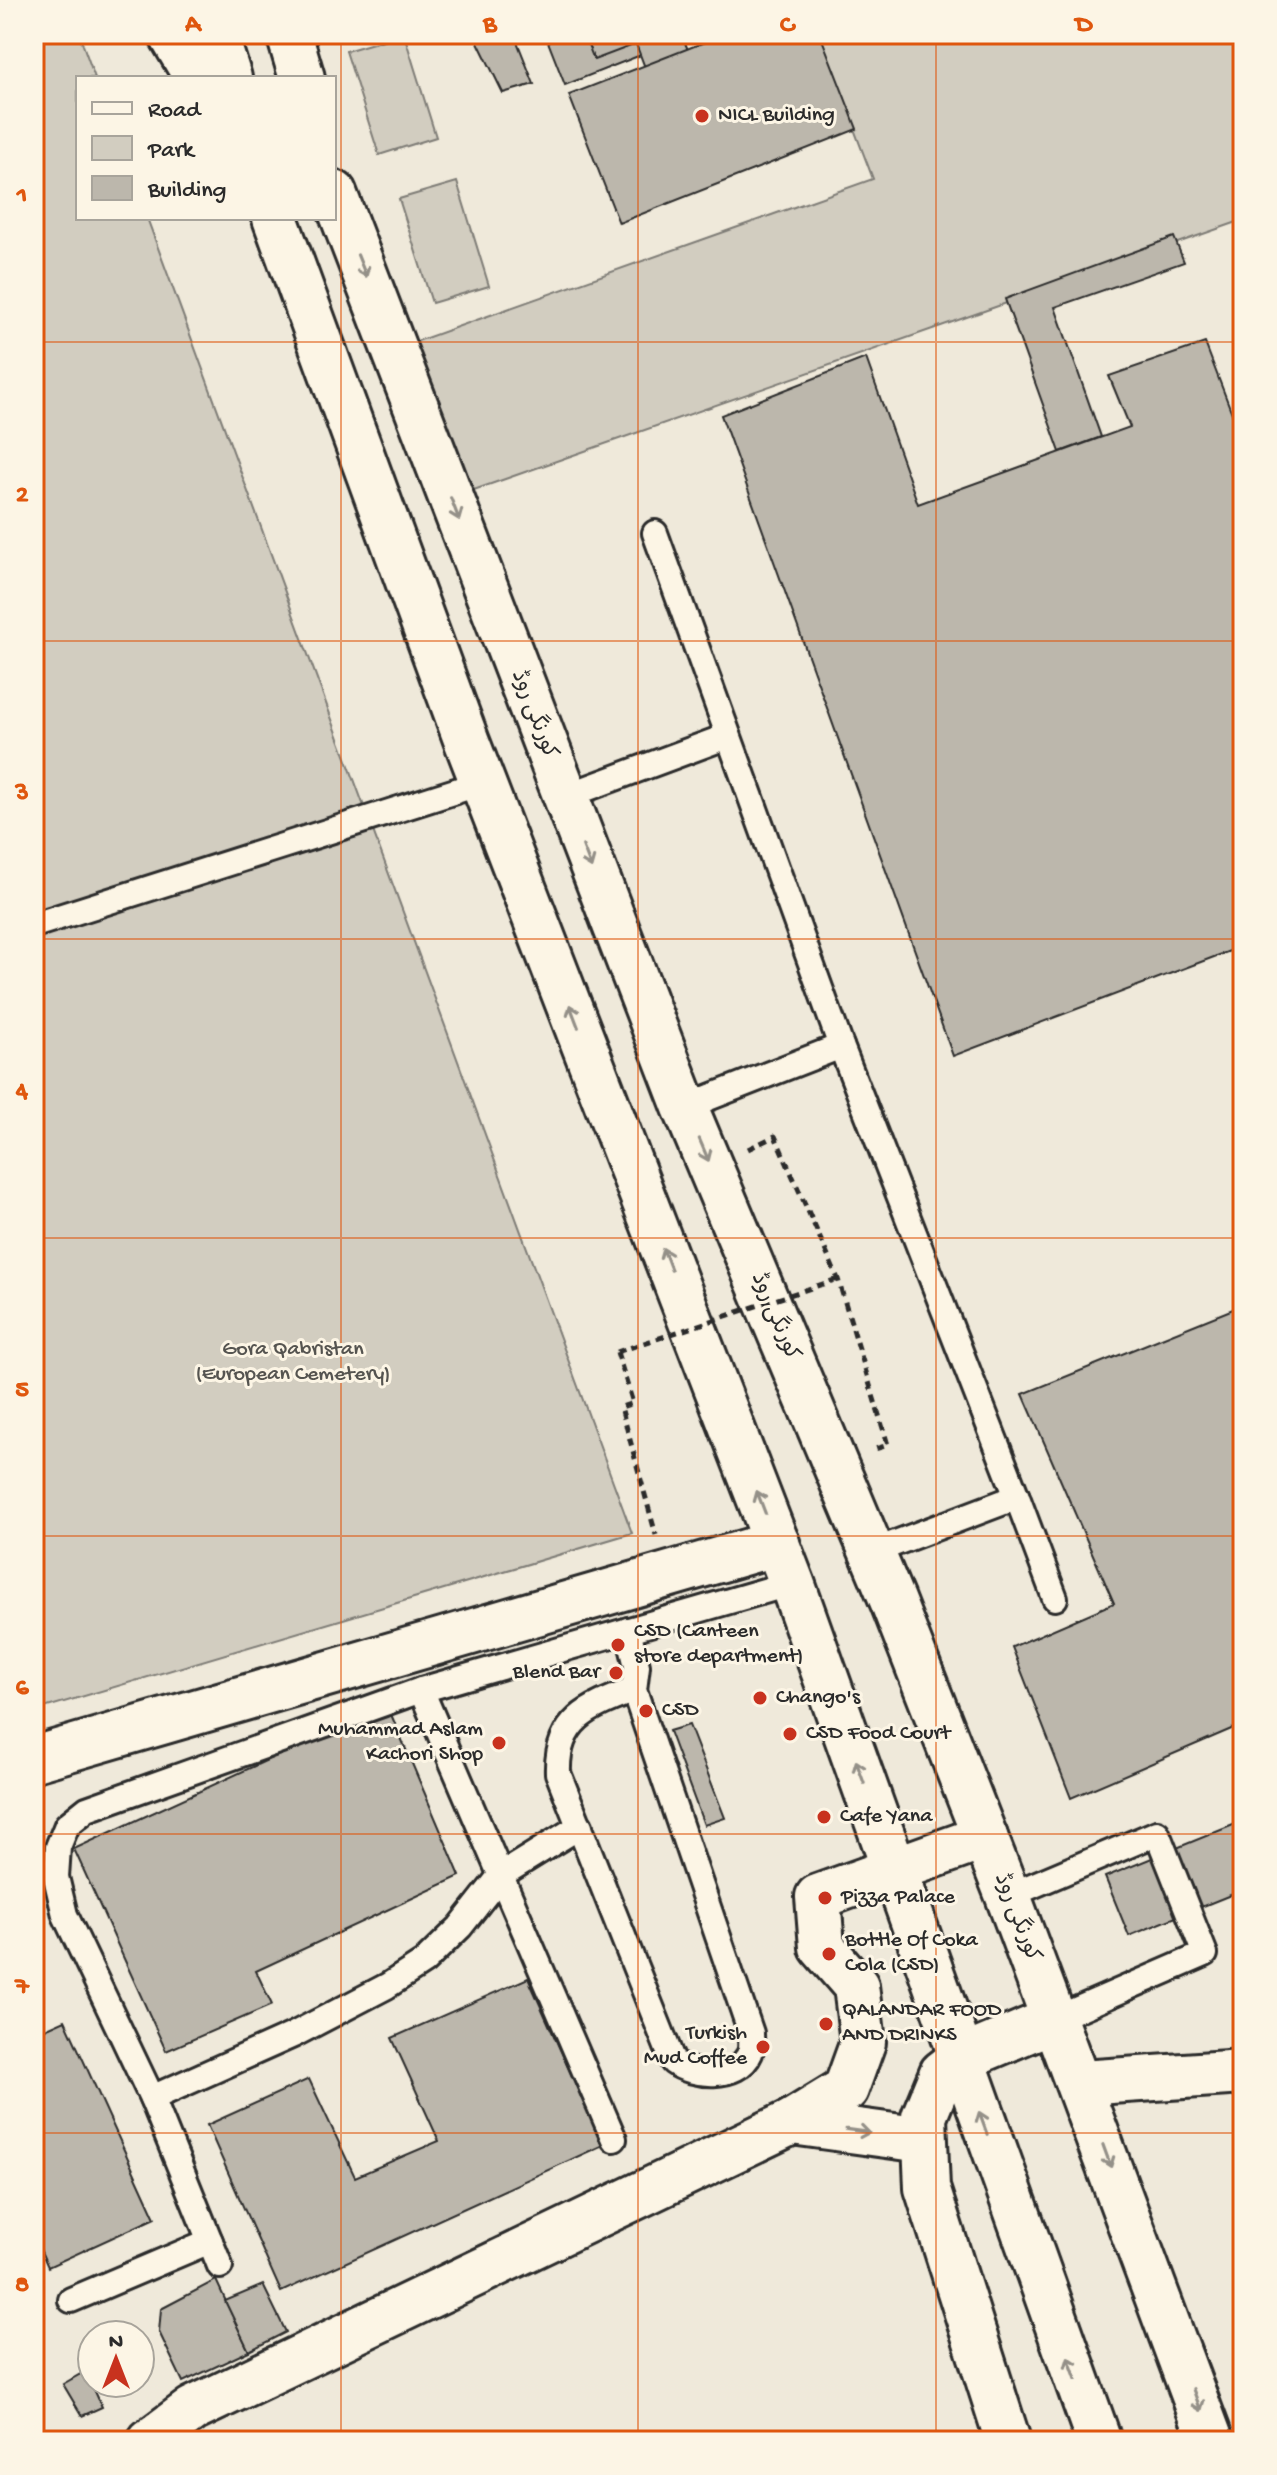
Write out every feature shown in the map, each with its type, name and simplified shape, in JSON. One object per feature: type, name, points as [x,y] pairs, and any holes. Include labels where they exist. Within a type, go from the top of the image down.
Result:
[{"type":"main road","points":[[171,34],[196,76]]},
{"type":"main road","points":[[215,34],[228,76]]},
{"type":"main road","points":[[289,34],[301,76]]},
{"type":"main road","name":"کورنگی روڈ","points":[[336,198],[685,1107],[872,1552],[1081,2083],[1211,2441]]},
{"type":"main road","points":[[276,220],[484,782],[792,1583],[1099,2441]]},
{"type":"main road","points":[[34,1759],[777,1543]]},
{"type":"main road","points":[[150,2441],[193,2409],[792,2122],[846,2089],[863,2042],[856,1986],[822,1947],[818,1897],[895,1872],[985,1837]]},
{"type":"main road","points":[[1008,2441],[927,2188],[923,2140],[929,2098],[942,2073],[960,2059],[1055,2019]]},
{"type":"main road","points":[[1081,2083],[1243,2072]]},
{"type":"main road","points":[[792,2122],[923,2140]]},
{"type":"lane","points":[[655,533],[841,1046],[1055,1598]]},
{"type":"lane","points":[[564,797],[728,736]]},
{"type":"lane","points":[[34,925],[484,782]]},
{"type":"lane","points":[[685,1107],[841,1046]]},
{"type":"lane","points":[[872,1552],[1017,1497]]},
{"type":"lane","points":[[220,2266],[152,2098],[65,1915],[56,1877],[58,1847],[67,1825],[87,1809],[421,1690],[792,1583]]},
{"type":"lane","points":[[628,1630],[637,1666],[634,1690],[751,2033],[750,2052],[742,2062],[726,2071],[686,2072],[673,2062],[558,1773],[557,1753],[563,1736],[595,1705],[634,1690]]},
{"type":"lane","points":[[421,1690],[614,2139]]},
{"type":"lane","points":[[152,2098],[293,2035],[387,1986],[424,1962],[501,1875],[580,1826]]},
{"type":"lane","points":[[1008,1896],[1157,1833],[1205,1954],[1055,2019]]},
{"type":"lane","points":[[71,2300],[210,2241]]},
{"type":"path","points":[[775,1136],[838,1279],[888,1445]]},
{"type":"path","points":[[656,1533],[621,1407],[633,1403],[617,1352],[838,1279]]},
{"type":"green space","name":"Gora Qabristan (European Cemetery)","points":[[34,34],[79,34],[94,76],[76,76],[76,220],[148,220],[632,1533],[34,1711]]},
{"type":"green space","points":[[404,34],[436,137],[379,155],[346,51]]},
{"type":"green space","points":[[818,34],[1243,34],[1243,220],[451,498],[395,349],[873,179]]},
{"type":"green space","points":[[457,182],[489,286],[432,303],[399,199]]},
{"type":"building","points":[[474,34],[514,34],[534,84],[503,93]]},
{"type":"building","points":[[545,34],[694,34],[565,85]]},
{"type":"building","name":"NICL Building","points":[[584,34],[681,34],[689,52],[734,34],[778,34],[818,135],[630,209],[586,97],[647,73],[636,44],[594,60]]},
{"type":"building","name":"NICL Building","points":[[725,34],[820,34],[857,129],[619,223],[569,95]]},
{"type":"building","points":[[1174,237],[1184,262],[1055,307],[1101,437],[1060,452],[1005,299]]},
{"type":"building","points":[[1205,343],[1243,442],[1243,946],[953,1056],[721,415],[866,358],[918,504],[1130,427],[1109,376]]},
{"type":"building","points":[[1243,1305],[1243,1724],[1071,1798],[1012,1647],[1114,1603],[1023,1394]]},
{"type":"building","points":[[387,1705],[460,1876],[256,1971],[272,2005],[166,2051],[74,1849]]},
{"type":"building","points":[[689,1725],[725,1818],[704,1825],[669,1731]]},
{"type":"building","points":[[1243,1821],[1243,1890],[1129,1936],[1105,1877]]},
{"type":"building","points":[[528,1978],[603,2145],[281,2292],[207,2125],[309,2079],[355,2177],[439,2141],[392,2038]]},
{"type":"building","points":[[65,2020],[155,2218],[48,2267],[34,2236],[34,2034]]},
{"type":"building","points":[[216,2280],[249,2351],[183,2382],[159,2332],[161,2309]]},
{"type":"building","points":[[263,2285],[286,2332],[249,2351],[225,2301]]},
{"type":"building","points":[[76,2377],[76,2399],[98,2399],[102,2407],[82,2416],[63,2384]]},
{"type":"place","name":"NICL Building","points":[[702,116]]},
{"type":"place","name":"CSD (Canteen store department)","points":[[618,1645]]},
{"type":"place","name":"Blend Bar","points":[[616,1673]]},
{"type":"place","name":"Chango's","points":[[760,1698]]},
{"type":"place","name":"CSD","points":[[646,1711]]},
{"type":"place","name":"CSD Food Court","points":[[790,1734]]},
{"type":"place","name":"Muhammad Aslam Kachori Shop","points":[[499,1743]]},
{"type":"place","name":"Cafe Yana","points":[[824,1817]]},
{"type":"place","name":"Pizza Palace","points":[[825,1898]]},
{"type":"place","name":"Bottle Of Coka Cola (CSD)","points":[[829,1954]]},
{"type":"place","name":"QALANDAR FOOD AND DRINKS","points":[[826,2024]]},
{"type":"place","name":"Turkish Mud Coffee","points":[[763,2047]]}]
